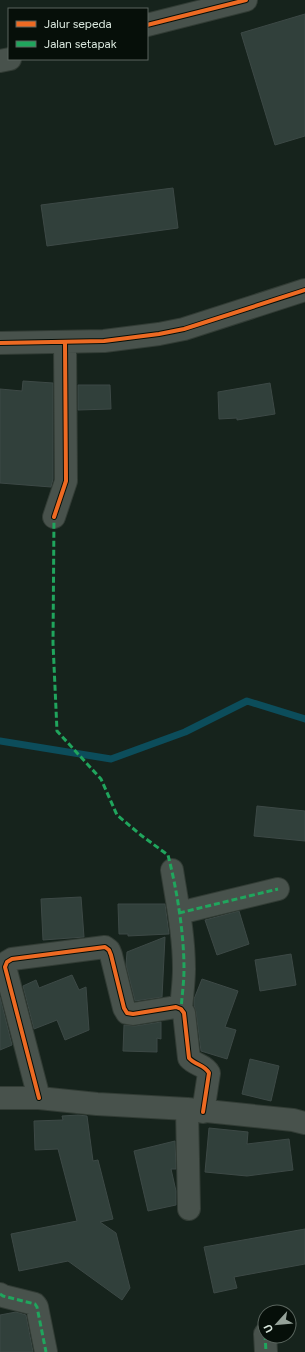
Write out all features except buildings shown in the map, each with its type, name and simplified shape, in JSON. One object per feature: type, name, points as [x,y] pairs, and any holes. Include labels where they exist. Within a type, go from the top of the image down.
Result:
[{"type":"street","points":[[148,25],[246,0]]},
{"type":"street","points":[[0,343],[104,341],[160,334],[190,327],[305,290]]},
{"type":"street","points":[[54,517],[66,481],[65,342]]},
{"type":"street","points":[[172,870],[179,913],[184,969],[181,1009],[184,1013],[189,1058],[193,1062],[204,1067],[209,1073],[195,1111],[189,1209]]},
{"type":"street","points":[[179,913],[278,889]]},
{"type":"street","points":[[39,1098],[5,967],[7,962],[12,959],[105,947],[109,950],[111,955],[124,1008],[127,1013],[133,1014],[176,1007],[181,1009]]},
{"type":"street","points":[[0,1098],[39,1098],[293,1120],[305,1123]]},
{"type":"street","points":[[0,1294],[35,1304],[37,1307],[46,1352]]},
{"type":"waterway","points":[[0,741],[111,759],[185,732],[247,701],[305,719]]},
{"type":"marked path","points":[[55,514],[53,643],[57,731],[101,779],[117,815],[168,855],[177,897],[183,941],[184,974],[181,1009]]},
{"type":"marked path","points":[[179,913],[278,889]]},
{"type":"marked path","points":[[0,1294],[35,1304],[37,1307],[46,1352]]},
{"type":"marked path","points":[[266,1344],[266,1352]]},
{"type":"cycle path","points":[[148,25],[246,0]]},
{"type":"cycle path","points":[[0,343],[104,341],[159,334],[184,329],[305,290]]},
{"type":"cycle path","points":[[54,517],[66,481],[65,342]]},
{"type":"cycle path","points":[[39,1098],[5,967],[7,962],[12,959],[105,947],[109,950],[111,955],[124,1008],[127,1013],[133,1014],[176,1007],[181,1009],[184,1013],[189,1058],[205,1068],[209,1073],[203,1112]]}]
